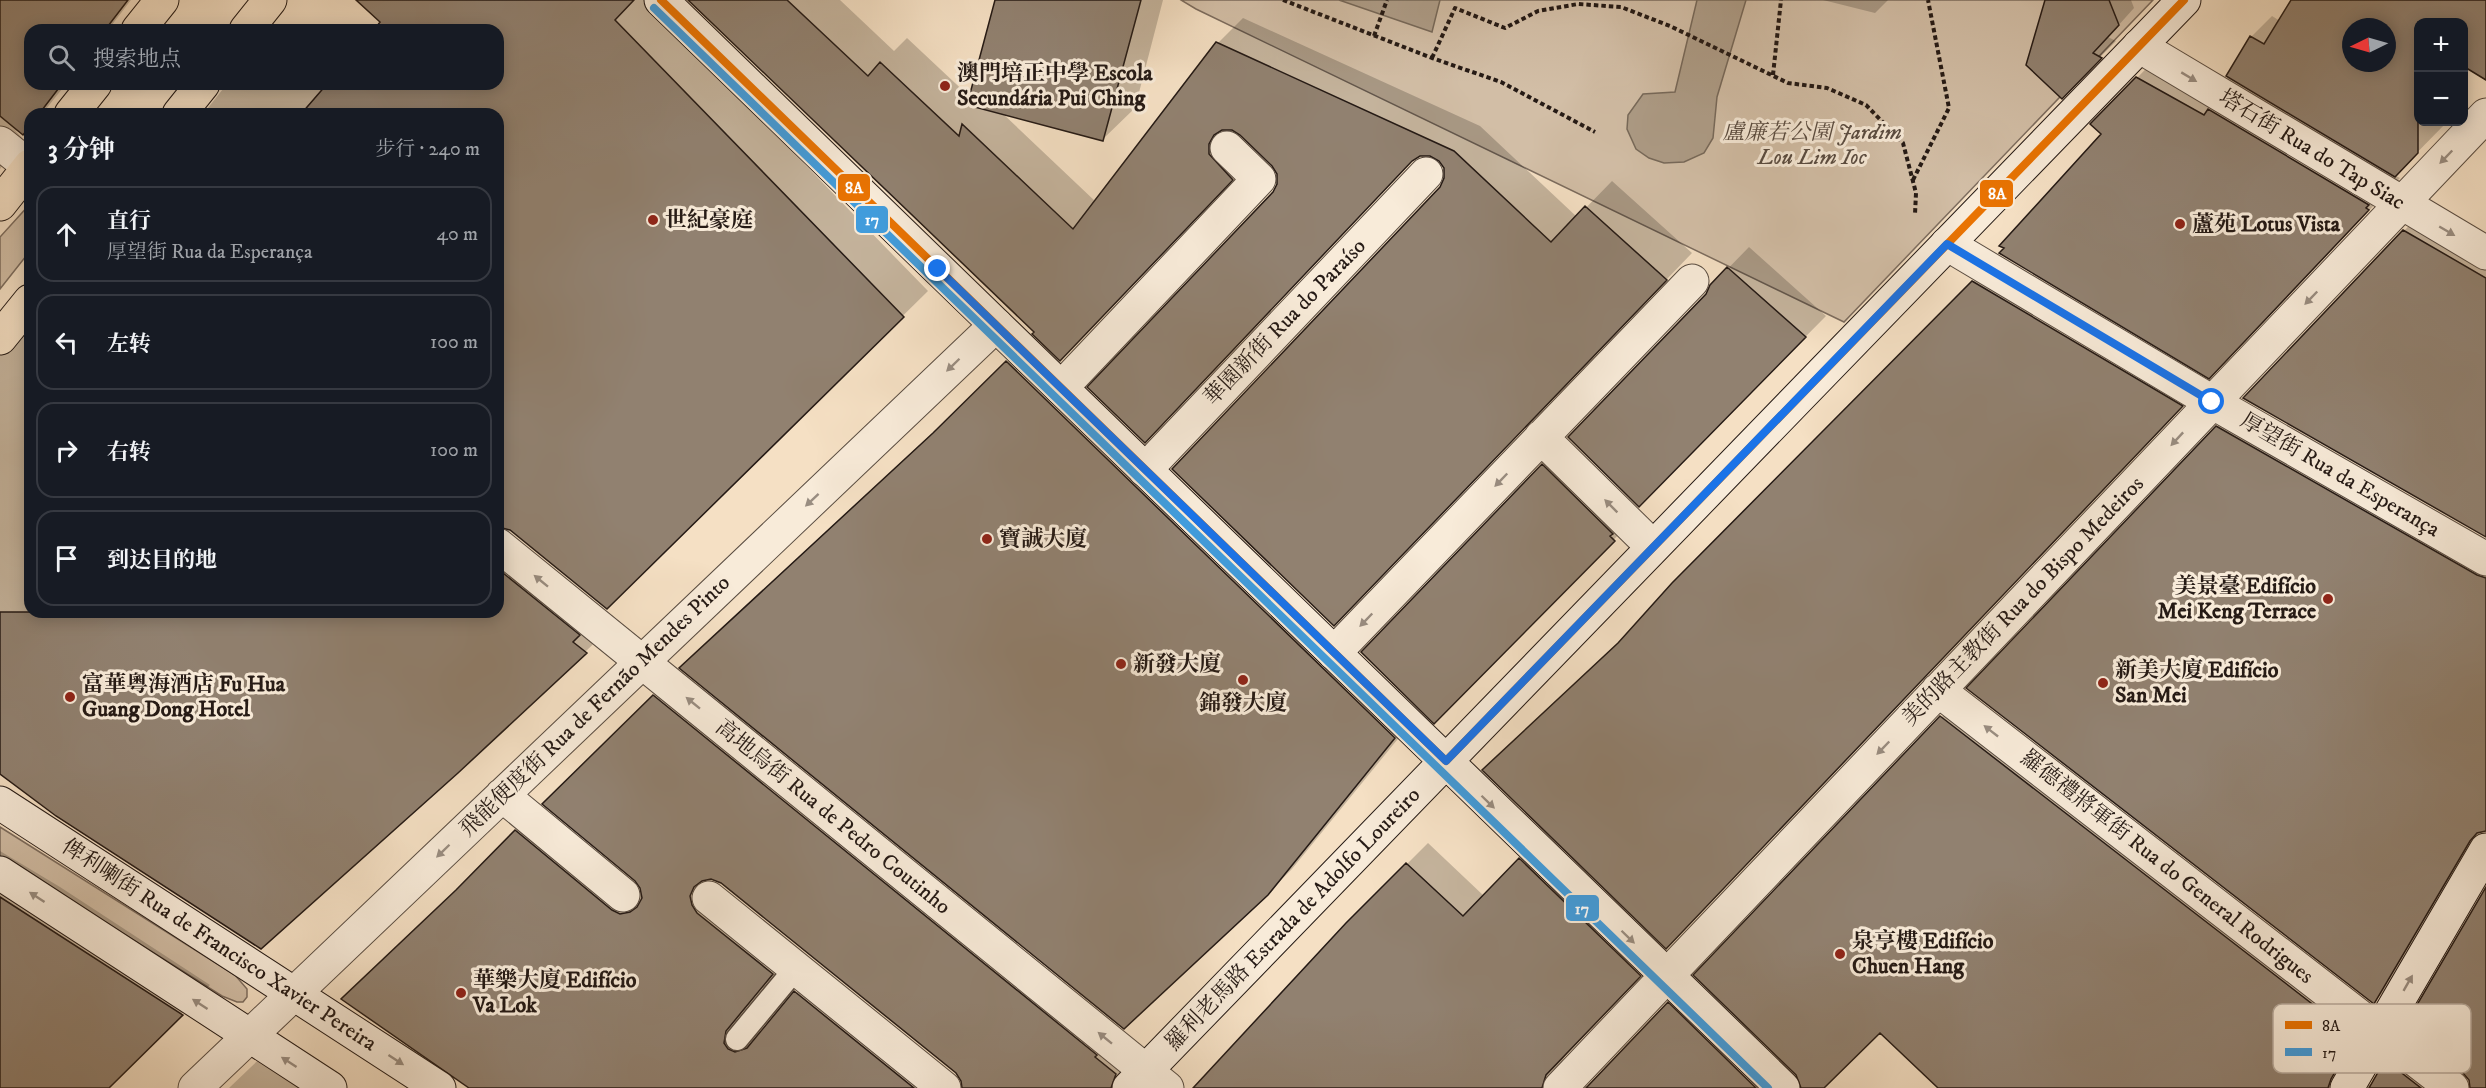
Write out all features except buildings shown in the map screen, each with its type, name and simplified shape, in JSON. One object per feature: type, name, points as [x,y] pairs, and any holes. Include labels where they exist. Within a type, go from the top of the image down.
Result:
[{"type":"main road","points":[[143,24],[162,0]]},
{"type":"main road","points":[[251,24],[270,0]]},
{"type":"main road","points":[[76,108],[90,90]]},
{"type":"main road","points":[[184,108],[198,90]]},
{"type":"main road","points":[[0,204],[24,174]]},
{"type":"main road","points":[[0,339],[24,309]]},
{"type":"street","points":[[661,0],[1783,1088]]},
{"type":"street","name":"羅利老馬路 Estrada de Adolfo Loureiro","points":[[1147,1082],[1446,761],[2184,0]]},
{"type":"street","name":"塔石街 Rua do Tap Siac","points":[[2139,46],[2486,253]]},
{"type":"street","name":"美的路主教街 Rua do Bispo Medeiros","points":[[1560,1088],[2486,115]]},
{"type":"street","points":[[0,143],[24,162]]},
{"type":"street","points":[[1061,388],[1259,179],[1227,148]]},
{"type":"street","name":"華園新街 Rua do Paraíso","points":[[1145,470],[1426,174]]},
{"type":"street","name":"厚望街 Rua da Esperança","points":[[1947,244],[2212,402],[2486,559]]},
{"type":"street","points":[[1334,653],[1692,281]]},
{"type":"street","name":"飛能便度街 Rua de Fernão Mendes Pinto","points":[[195,1088],[996,325]]},
{"type":"street","points":[[1541,437],[1653,547]]},
{"type":"street","name":"高地烏街 Rua de Pedro Coutinho","points":[[504,550],[1147,1082]]},
{"type":"street","name":"羅德禮將軍街 Rua do General Rodrigues","points":[[1938,690],[2344,1004]]},
{"type":"street","points":[[502,795],[623,895]]},
{"type":"street","name":"俾利喇街 Rua de Francisco Xavier Pereira","points":[[0,803],[439,1088]]},
{"type":"street","points":[[2396,1004],[2486,850]]},
{"type":"street","points":[[0,873],[330,1088]]},
{"type":"street","points":[[709,898],[944,1088]]},
{"type":"street","points":[[2347,1088],[2356,1073]]},
{"type":"street","name":"羅德禮將軍街 Rua do General Rodrigues","points":[[2433,1073],[2452,1088]]},
{"type":"lane","points":[[737,1039],[796,968]]},
{"type":"path","points":[[1284,0],[1432,58],[1501,82],[1595,132]]},
{"type":"path","points":[[1374,36],[1387,0]]},
{"type":"path","points":[[1773,75],[1781,0]]},
{"type":"path","points":[[1912,182],[1949,108],[1928,0]]},
{"type":"path","points":[[1432,58],[1455,8],[1505,28],[1538,11],[1578,4],[1621,7],[1670,26],[1788,83],[1827,88],[1866,105],[1903,143],[1916,194],[1914,225],[1947,244]]},
{"type":"green space","name":"盧廉若公園 Jardim Lou Lim Ioc","points":[[1181,0],[2153,0],[1844,322]]},
{"type":"green space","points":[[24,211],[24,259],[0,289],[0,237]]},
{"type":"green space","points":[[0,827],[235,975],[247,989],[247,997],[243,1002],[237,1002],[222,996],[0,856]]},
{"type":"shaded area","points":[[1339,0],[1440,0],[1432,32]]},
{"type":"shaded area","points":[[1697,0],[1746,0],[1717,97],[1713,138],[1704,153],[1684,162],[1664,163],[1649,158],[1636,149],[1627,129],[1628,115],[1643,94],[1675,92]]},
{"type":"transit line","name":"8A","points":[[661,0],[1446,761],[2184,0]]},
{"type":"transit line","name":"17","points":[[654,8],[1768,1088]]},
{"type":"place","name":"澳門培正中學 Escola Secundária Pui Ching","points":[[945,86]]},
{"type":"place","name":"世紀豪庭","points":[[653,220]]},
{"type":"place","name":"蘆苑 Lotus Vista","points":[[2180,224]]},
{"type":"place","name":"寶誠大廈","points":[[987,539]]},
{"type":"place","name":"美景臺 Edifício Mei Keng Terrace","points":[[2328,599]]},
{"type":"place","name":"新發大廈","points":[[1121,664]]},
{"type":"place","name":"錦發大廈","points":[[1243,680]]},
{"type":"place","name":"新美大廈 Edifício San Mei","points":[[2103,683]]},
{"type":"place","name":"富華粵海酒店 Fu Hua Guang Dong Hotel","points":[[70,697]]},
{"type":"place","name":"泉亨樓 Edifício Chuen Hang","points":[[1840,954]]},
{"type":"place","name":"華樂大廈 Edifício Va Lok","points":[[461,993]]},
{"type":"route","points":[[938,269],[1446,761],[1947,244],[2212,402]]}]
